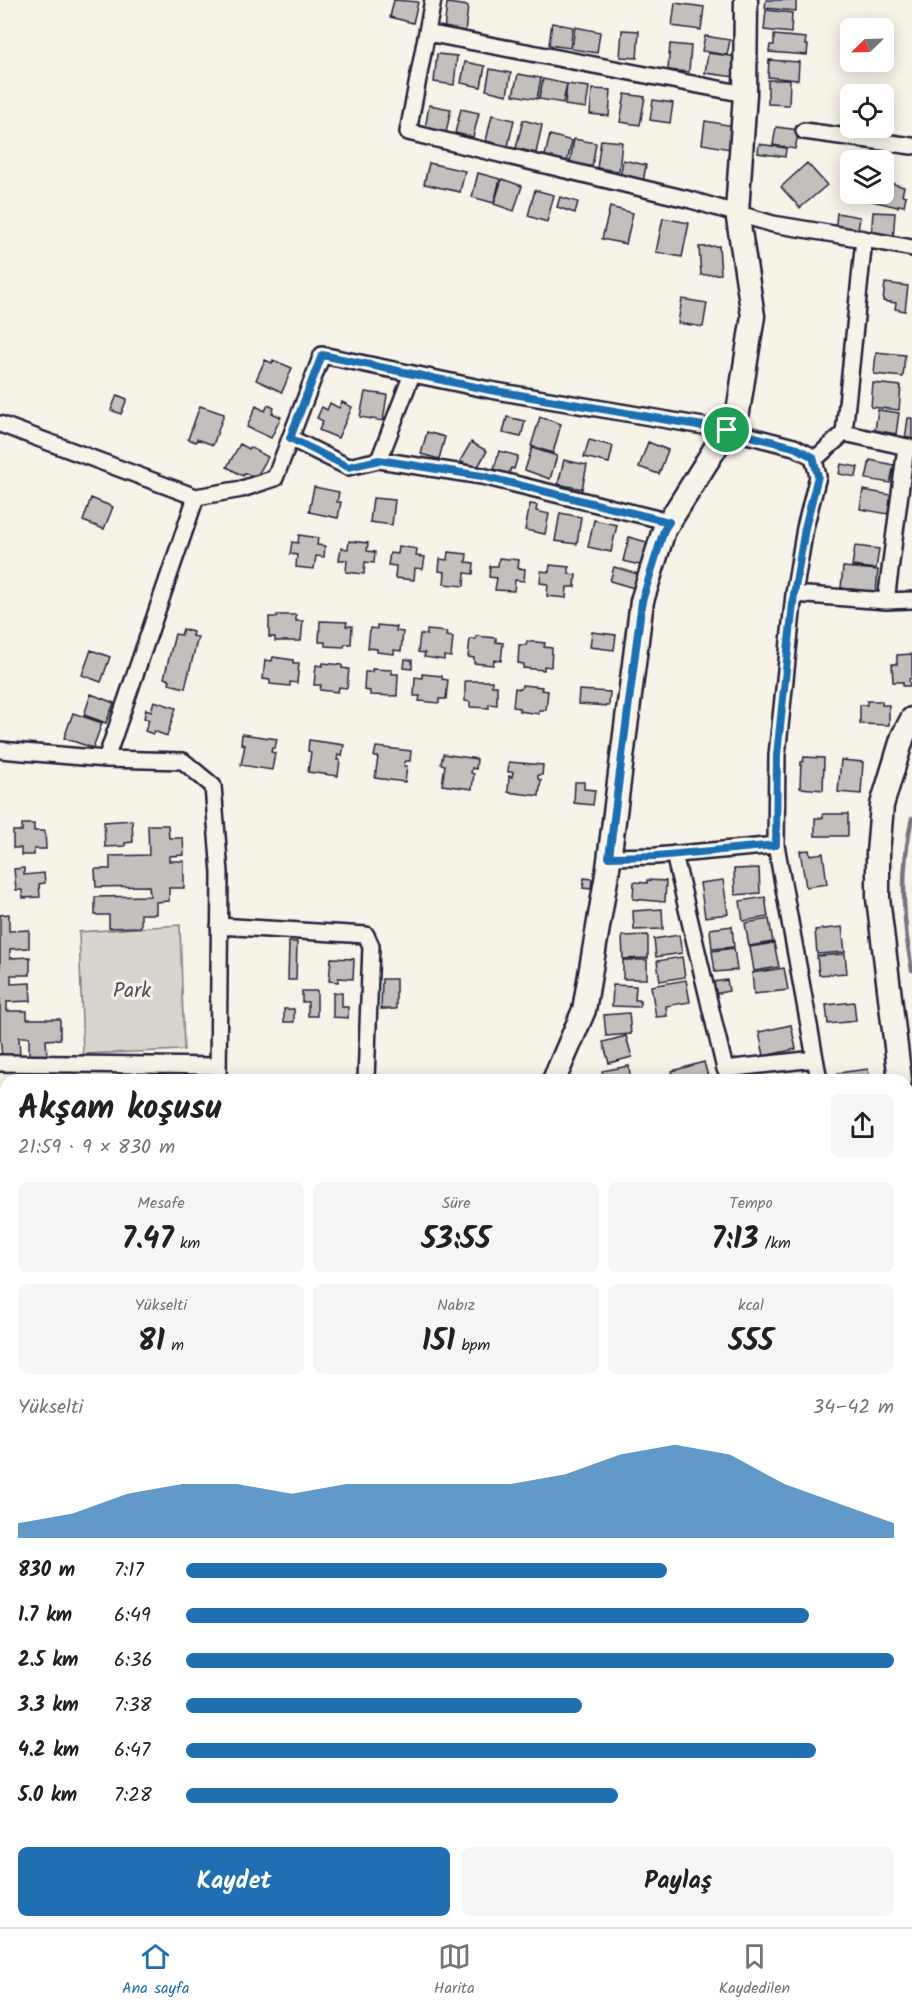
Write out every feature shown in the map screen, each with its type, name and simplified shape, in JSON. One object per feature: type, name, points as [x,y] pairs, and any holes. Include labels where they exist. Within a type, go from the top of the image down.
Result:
[{"type":"street","points":[[433,0],[408,132],[737,212],[773,224],[912,248]]},
{"type":"street","points":[[557,1074],[584,1010],[609,857],[642,601],[664,530],[738,412],[753,316],[737,212],[745,94],[746,0]]},
{"type":"street","points":[[427,33],[745,94]]},
{"type":"street","points":[[804,131],[912,146]]},
{"type":"street","points":[[814,460],[844,433],[864,239]]},
{"type":"street","points":[[0,424],[196,497],[242,489],[275,478],[322,355],[490,390],[727,430],[794,447],[813,457],[818,476],[805,528],[794,594],[777,755],[776,845],[818,1074]]},
{"type":"street","points":[[379,460],[412,374]]},
{"type":"street","points":[[844,433],[909,448],[886,601]]},
{"type":"street","points":[[290,438],[348,467],[379,460],[482,476],[669,522]]},
{"type":"street","points":[[106,759],[196,497]]},
{"type":"street","points":[[794,594],[886,601],[912,600]]},
{"type":"street","points":[[899,1074],[878,898],[878,853],[882,805],[903,736],[912,719]]},
{"type":"street","points":[[0,750],[106,759],[183,761],[213,786],[220,873],[218,1073],[0,1063]]},
{"type":"street","points":[[609,857],[776,845]]},
{"type":"street","points":[[674,854],[721,1074]]},
{"type":"street","points":[[219,926],[366,935],[371,946],[366,1074]]},
{"type":"street","points":[[727,1074],[815,1059]]},
{"type":"green space","name":"Park","points":[[180,925],[184,1050],[83,1054],[79,932]]},
{"type":"building","points":[[394,0],[418,2],[413,23],[390,17]]},
{"type":"building","points":[[766,0],[796,0],[796,11],[765,8]]},
{"type":"building","points":[[447,3],[468,6],[465,33],[444,31]]},
{"type":"building","points":[[675,3],[704,7],[701,30],[672,26]]},
{"type":"building","points":[[766,10],[792,13],[791,33],[764,30]]},
{"type":"building","points":[[552,23],[573,27],[570,48],[549,45]]},
{"type":"building","points":[[575,27],[600,32],[597,53],[572,49]]},
{"type":"building","points":[[622,30],[639,31],[637,58],[620,57]]},
{"type":"building","points":[[774,35],[806,38],[807,55],[769,52],[770,45],[774,45]]},
{"type":"building","points":[[705,36],[730,40],[727,55],[702,51]]},
{"type":"building","points":[[670,44],[691,46],[689,72],[668,70]]},
{"type":"building","points":[[708,53],[738,57],[735,77],[705,73]]},
{"type":"building","points":[[437,54],[457,56],[454,85],[434,82]]},
{"type":"building","points":[[769,60],[799,62],[798,80],[768,77]]},
{"type":"building","points":[[465,62],[485,66],[481,87],[461,83]]},
{"type":"building","points":[[490,69],[511,73],[507,95],[486,90]]},
{"type":"building","points":[[518,74],[541,78],[537,99],[513,95]]},
{"type":"building","points":[[543,79],[567,84],[563,103],[539,99]]},
{"type":"building","points":[[768,80],[790,80],[789,105],[768,104]]},
{"type":"building","points":[[567,84],[589,87],[586,108],[565,105]]},
{"type":"building","points":[[592,89],[611,90],[609,116],[590,114]]},
{"type":"building","points":[[625,94],[645,97],[640,125],[620,122]]},
{"type":"building","points":[[653,100],[673,103],[670,123],[650,120]]},
{"type":"building","points":[[429,105],[451,109],[446,133],[425,129]]},
{"type":"building","points":[[461,109],[479,113],[473,137],[455,133]]},
{"type":"building","points":[[492,115],[514,120],[508,146],[486,141]]},
{"type":"building","points":[[523,120],[542,125],[536,153],[516,148]]},
{"type":"building","points":[[705,121],[734,126],[730,149],[702,144]]},
{"type":"building","points":[[776,127],[799,130],[795,149],[773,145]]},
{"type":"building","points":[[550,135],[572,141],[567,162],[545,156]]},
{"type":"building","points":[[574,139],[596,143],[592,167],[570,162]]},
{"type":"building","points":[[601,140],[622,142],[619,171],[597,168]]},
{"type":"building","points":[[759,144],[786,148],[785,157],[758,153]]},
{"type":"building","points":[[623,160],[646,165],[643,182],[620,178]]},
{"type":"building","points":[[429,163],[465,171],[460,192],[424,184]]},
{"type":"building","points":[[807,163],[827,185],[800,208],[781,187]]},
{"type":"building","points":[[478,173],[500,179],[494,203],[472,197]]},
{"type":"building","points":[[502,179],[522,186],[514,211],[494,204]]},
{"type":"building","points":[[894,184],[904,187],[902,195],[906,196],[904,206],[898,205],[898,207],[885,204],[894,204]]},
{"type":"building","points":[[535,190],[554,195],[547,222],[528,216]]},
{"type":"building","points":[[560,197],[578,202],[575,213],[557,207]]},
{"type":"building","points":[[610,207],[633,213],[626,244],[602,239]]},
{"type":"building","points":[[873,212],[895,213],[893,239],[871,238]]},
{"type":"building","points":[[837,213],[860,217],[857,237],[835,233]]},
{"type":"building","points":[[663,218],[689,223],[682,257],[656,252]]},
{"type":"building","points":[[719,246],[721,274],[701,275],[699,247]]},
{"type":"building","points":[[885,283],[908,286],[905,311],[895,309],[896,303],[883,301]]},
{"type":"building","points":[[682,299],[707,303],[703,327],[678,323]]},
{"type":"building","points":[[876,352],[905,355],[903,377],[874,374]]},
{"type":"building","points":[[265,360],[272,363],[273,360],[292,368],[282,392],[256,380]]},
{"type":"building","points":[[873,383],[901,386],[899,410],[871,407]]},
{"type":"building","points":[[365,392],[387,395],[383,421],[360,417]]},
{"type":"building","points":[[117,395],[127,399],[121,414],[111,410]]},
{"type":"building","points":[[342,402],[352,407],[338,438],[319,430],[323,421],[317,418],[322,407],[327,410],[330,403],[339,408]]},
{"type":"building","points":[[268,405],[274,408],[272,413],[281,417],[271,438],[247,427],[256,406],[265,411]]},
{"type":"building","points":[[200,406],[224,414],[213,445],[197,439],[196,442],[188,439]]},
{"type":"building","points":[[878,410],[899,413],[896,434],[875,430]]},
{"type":"building","points":[[507,417],[525,421],[521,437],[503,433]]},
{"type":"building","points":[[540,417],[561,424],[553,453],[531,446]]},
{"type":"building","points":[[908,418],[912,418],[912,440],[905,439]]},
{"type":"building","points":[[427,432],[445,437],[439,459],[421,454]]},
{"type":"building","points":[[589,440],[613,446],[609,463],[584,457]]},
{"type":"building","points":[[471,442],[487,451],[476,470],[460,461]]},
{"type":"building","points":[[648,442],[668,450],[659,474],[639,467]]},
{"type":"building","points":[[240,444],[268,457],[256,478],[245,473],[243,476],[227,467]]},
{"type":"building","points":[[532,448],[557,456],[550,479],[525,470]]},
{"type":"building","points":[[499,451],[518,456],[514,469],[511,468],[509,474],[494,469]]},
{"type":"building","points":[[564,460],[587,465],[582,489],[558,484]]},
{"type":"building","points":[[870,460],[894,465],[890,483],[866,479]]},
{"type":"building","points":[[841,464],[858,467],[856,477],[839,474]]},
{"type":"building","points":[[314,487],[339,492],[337,502],[341,502],[338,518],[309,512]]},
{"type":"building","points":[[863,490],[891,495],[888,514],[860,509]]},
{"type":"building","points":[[91,498],[113,507],[104,529],[83,521]]},
{"type":"building","points":[[373,498],[395,500],[392,525],[370,522]]},
{"type":"building","points":[[530,504],[537,505],[536,511],[549,514],[545,534],[525,530]]},
{"type":"building","points":[[560,513],[581,517],[577,544],[555,541]]},
{"type":"building","points":[[594,520],[617,525],[611,552],[588,547]]},
{"type":"building","points":[[299,535],[318,538],[317,545],[325,546],[324,557],[316,556],[314,569],[296,567],[297,555],[290,554],[292,542],[298,543]]},
{"type":"building","points":[[629,537],[650,543],[644,566],[623,561]]},
{"type":"building","points":[[349,541],[368,543],[367,551],[375,552],[374,563],[365,562],[364,574],[346,572],[347,560],[339,560],[341,548],[348,549]]},
{"type":"building","points":[[399,546],[417,549],[416,556],[425,557],[423,569],[415,568],[414,580],[395,578],[396,566],[388,565],[390,553],[398,554]]},
{"type":"building","points":[[855,546],[879,549],[876,569],[852,566]]},
{"type":"building","points":[[448,552],[467,554],[466,562],[474,563],[473,574],[465,573],[464,586],[444,584],[445,572],[439,571],[440,559],[447,560]]},
{"type":"building","points":[[499,558],[519,560],[518,568],[525,569],[524,581],[515,580],[514,591],[495,590],[497,578],[489,577],[490,566],[498,566]]},
{"type":"building","points":[[550,565],[569,567],[569,574],[576,575],[575,587],[567,587],[566,598],[547,596],[548,584],[540,583],[541,571],[549,572]]},
{"type":"building","points":[[614,567],[638,574],[634,588],[610,581]]},
{"type":"building","points":[[843,567],[878,570],[876,592],[841,588]]},
{"type":"building","points":[[277,615],[296,615],[296,621],[303,621],[301,641],[275,641],[275,637],[269,637],[269,617],[277,617]]},
{"type":"building","points":[[320,621],[347,622],[346,626],[352,626],[351,644],[345,644],[344,647],[325,646],[325,642],[319,642]]},
{"type":"building","points":[[377,625],[397,627],[396,631],[403,632],[401,651],[394,650],[394,654],[377,652],[377,649],[368,648],[370,628],[377,629]]},
{"type":"building","points":[[183,629],[193,632],[192,636],[198,637],[185,688],[169,684],[170,680],[164,678],[175,634],[181,635]]},
{"type":"building","points":[[427,630],[447,632],[446,636],[453,637],[451,657],[444,656],[444,660],[424,657],[425,653],[418,652],[420,634],[427,635]]},
{"type":"building","points":[[592,632],[616,635],[614,650],[590,647]]},
{"type":"building","points":[[476,636],[496,638],[496,642],[503,643],[501,661],[494,660],[493,665],[474,663],[474,658],[468,657],[470,639],[476,639]]},
{"type":"building","points":[[527,641],[545,643],[544,647],[552,648],[551,667],[544,666],[544,670],[523,668],[524,664],[518,663],[519,645],[526,645]]},
{"type":"building","points":[[91,650],[110,657],[101,682],[82,675]]},
{"type":"building","points":[[912,654],[910,686],[903,686],[903,682],[893,682],[892,664],[897,664],[897,655]]},
{"type":"building","points":[[273,657],[299,663],[297,683],[290,682],[290,686],[270,684],[270,680],[263,679],[265,660],[272,661]]},
{"type":"building","points":[[405,659],[412,660],[412,669],[404,668]]},
{"type":"building","points":[[323,663],[342,665],[342,668],[349,669],[347,688],[339,687],[338,692],[320,690],[321,685],[314,685],[316,665],[322,666]]},
{"type":"building","points":[[372,669],[392,670],[392,674],[398,674],[397,696],[370,695],[370,691],[364,690],[365,672],[372,672]]},
{"type":"building","points":[[422,674],[442,676],[442,679],[448,680],[446,699],[439,699],[439,703],[419,701],[420,696],[414,696],[415,677],[422,678]]},
{"type":"building","points":[[465,681],[492,681],[492,686],[497,686],[497,705],[489,704],[489,708],[470,707],[470,702],[465,701]]},
{"type":"building","points":[[522,685],[542,687],[541,690],[548,691],[546,710],[539,710],[539,714],[519,711],[519,708],[513,707],[515,688],[521,689]]},
{"type":"building","points":[[579,690],[610,692],[609,706],[578,704]]},
{"type":"building","points":[[91,694],[114,703],[106,723],[84,715]]},
{"type":"building","points":[[154,701],[176,708],[167,736],[154,731],[153,734],[145,731],[149,720],[144,718],[146,709],[151,711]]},
{"type":"building","points":[[867,701],[882,701],[882,705],[889,705],[889,725],[860,724],[860,705],[867,705]]},
{"type":"building","points":[[73,713],[102,723],[93,748],[64,738]]},
{"type":"building","points":[[242,734],[277,739],[275,748],[272,748],[271,752],[275,753],[272,770],[241,765],[245,745],[241,744]]},
{"type":"building","points":[[309,740],[344,745],[342,756],[338,755],[337,760],[340,760],[338,776],[308,772],[311,752],[308,751]]},
{"type":"building","points":[[376,747],[411,751],[410,761],[405,761],[404,766],[407,766],[405,782],[375,778],[378,757],[374,757]]},
{"type":"building","points":[[443,754],[477,759],[476,769],[472,768],[471,773],[474,774],[472,789],[442,785],[445,765],[441,764]]},
{"type":"building","points":[[804,757],[824,758],[823,790],[800,788],[801,762]]},
{"type":"building","points":[[841,760],[863,762],[861,794],[838,792]]},
{"type":"building","points":[[509,762],[543,765],[542,775],[538,775],[538,779],[541,780],[539,796],[508,792],[509,776],[512,777],[513,772],[508,772]]},
{"type":"building","points":[[575,782],[584,782],[584,789],[595,790],[593,805],[574,803]]},
{"type":"building","points":[[823,814],[848,814],[848,836],[815,836],[815,818],[823,818]]},
{"type":"building","points":[[132,820],[133,842],[125,843],[125,846],[105,847],[104,822]]},
{"type":"building","points":[[22,824],[34,824],[34,831],[45,831],[46,849],[34,849],[34,855],[21,855],[21,848],[13,848],[13,831],[22,831]]},
{"type":"building","points":[[148,825],[168,825],[169,838],[183,838],[184,855],[169,856],[169,861],[184,861],[184,888],[169,888],[169,901],[156,902],[156,914],[141,914],[141,927],[109,928],[109,915],[95,915],[95,897],[150,896],[149,886],[96,887],[95,869],[110,869],[110,856],[149,855]]},
{"type":"building","points":[[809,850],[810,855],[823,853],[827,884],[806,887],[800,851]]},
{"type":"building","points":[[24,868],[24,875],[44,873],[45,883],[39,884],[40,897],[23,898],[22,890],[16,890],[14,869]]},
{"type":"building","points":[[759,868],[760,893],[735,895],[734,869]]},
{"type":"building","points":[[584,878],[592,879],[591,889],[583,888]]},
{"type":"building","points":[[647,880],[666,881],[665,902],[633,899],[634,882],[647,883]]},
{"type":"building","points":[[723,880],[728,914],[705,917],[700,883]]},
{"type":"building","points":[[765,897],[768,917],[743,921],[740,901]]},
{"type":"building","points":[[662,909],[663,929],[634,930],[633,911]]},
{"type":"building","points":[[9,914],[9,931],[29,930],[29,948],[10,949],[10,958],[30,957],[30,975],[11,975],[11,984],[30,983],[31,1001],[7,1002],[7,1011],[27,1011],[27,1019],[60,1019],[60,1039],[46,1040],[47,1056],[29,1056],[29,1037],[19,1037],[20,1057],[2,1057],[0,915]]},
{"type":"building","points":[[769,919],[773,942],[749,946],[745,923]]},
{"type":"building","points":[[732,926],[734,947],[712,949],[710,929]]},
{"type":"building","points":[[842,927],[845,952],[817,954],[815,930]]},
{"type":"building","points":[[648,935],[648,958],[623,959],[622,936]]},
{"type":"building","points":[[679,935],[682,953],[656,957],[654,939]]},
{"type":"building","points":[[289,942],[297,942],[296,980],[288,980]]},
{"type":"building","points":[[774,943],[779,967],[754,971],[750,947]]},
{"type":"building","points":[[734,948],[737,970],[715,972],[712,951]]},
{"type":"building","points":[[845,954],[847,973],[819,975],[817,956]]},
{"type":"building","points":[[682,957],[685,977],[660,981],[657,961]]},
{"type":"building","points":[[331,958],[354,959],[353,979],[338,978],[338,982],[329,981]]},
{"type":"building","points":[[623,960],[647,960],[647,979],[623,979]]},
{"type":"building","points":[[784,968],[788,990],[754,994],[752,973]]},
{"type":"building","points":[[382,979],[396,979],[396,1009],[381,1009]]},
{"type":"building","points":[[686,980],[690,1002],[666,1006],[667,1016],[656,1017],[651,986]]},
{"type":"building","points":[[727,980],[729,991],[715,994],[713,982]]},
{"type":"building","points":[[613,985],[636,986],[635,1000],[640,1000],[640,1007],[612,1006]]},
{"type":"building","points":[[302,991],[317,991],[317,1016],[308,1016],[308,1002],[302,1002]]},
{"type":"building","points":[[333,993],[342,993],[342,1007],[348,1007],[348,1018],[333,1017]]},
{"type":"building","points":[[854,1002],[856,1021],[828,1024],[826,1005]]},
{"type":"building","points":[[284,1009],[294,1009],[294,1022],[284,1022]]},
{"type":"building","points":[[629,1013],[631,1034],[606,1036],[604,1015]]},
{"type":"building","points":[[791,1025],[796,1049],[764,1056],[759,1032]]},
{"type":"building","points":[[626,1036],[632,1057],[609,1063],[603,1042]]},
{"type":"building","points":[[704,1062],[707,1074],[673,1074],[672,1071]]},
{"type":"building","points":[[629,1066],[630,1074],[602,1074],[602,1071]]},
{"type":"building","points":[[868,1069],[869,1074],[838,1074]]},
{"type":"waterway","points":[[912,818],[907,845],[904,887],[906,934],[912,970]]},
{"type":"route","points":[[322,355],[490,390],[727,430],[794,447],[813,457],[818,476],[805,528],[794,594],[777,755],[776,845],[656,856],[609,857],[642,601],[664,530],[669,522],[482,476],[379,460],[348,467],[290,438],[322,355]]}]
